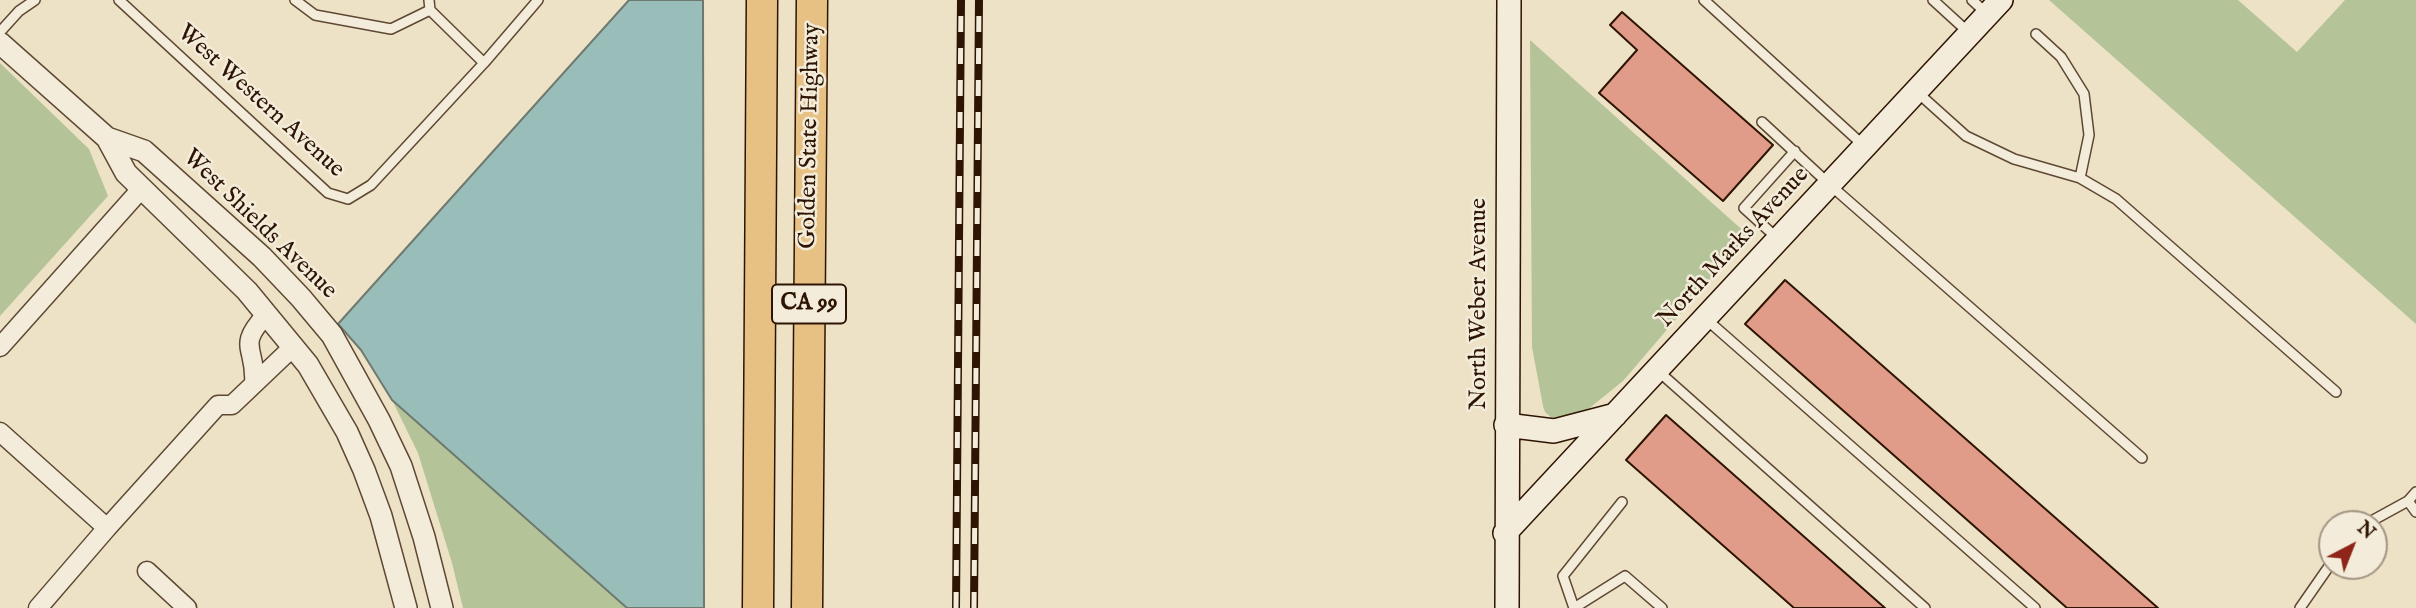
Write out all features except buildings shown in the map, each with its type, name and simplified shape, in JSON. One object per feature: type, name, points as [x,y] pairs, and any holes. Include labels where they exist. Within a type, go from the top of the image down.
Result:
[{"type":"highway","name":"Golden State Highway","points":[[758,608],[761,0]]},
{"type":"highway","name":"Golden State Highway","points":[[807,608],[813,0]]},
{"type":"main road","name":"North Weber Avenue","points":[[1507,608],[1508,0]]},
{"type":"main road","name":"North Marks Avenue","points":[[1506,533],[1969,33],[1986,5]]},
{"type":"main road","points":[[1506,425],[1554,431],[1615,415]]},
{"type":"street","name":"West Shields Avenue","points":[[0,43],[107,138],[126,173],[221,265],[294,346],[326,394],[364,470],[381,516],[406,608]]},
{"type":"street","name":"West Shields Avenue","points":[[107,138],[144,150],[262,257],[332,335],[401,466],[424,537],[442,608]]},
{"type":"street","points":[[0,347],[142,188]]},
{"type":"street","points":[[254,384],[255,368],[249,350],[249,337],[267,314]]},
{"type":"street","points":[[38,608],[218,405],[232,405],[294,346]]},
{"type":"street","points":[[3,441],[107,528]]},
{"type":"street","points":[[147,571],[187,608]]},
{"type":"lane","points":[[0,32],[19,11],[35,0]]},
{"type":"lane","name":"West Western Avenue","points":[[119,0],[328,193],[348,199],[371,185],[484,63]]},
{"type":"lane","points":[[295,0],[315,15],[391,29],[430,5],[484,63],[538,0]]},
{"type":"lane","points":[[1704,0],[1865,146]]},
{"type":"lane","points":[[1933,0],[1969,33]]},
{"type":"lane","points":[[2036,34],[2061,57],[2084,94],[2088,135],[2080,178]]},
{"type":"lane","points":[[1916,91],[1966,136],[2014,159],[2080,178],[2116,199],[2336,392]]},
{"type":"lane","points":[[1762,122],[2142,458]]},
{"type":"lane","points":[[1778,239],[1744,208],[1794,151]]},
{"type":"lane","points":[[1705,318],[2035,608]]},
{"type":"lane","points":[[1657,370],[1925,608]]},
{"type":"lane","points":[[2388,512],[2408,501],[2416,492]]},
{"type":"lane","points":[[2408,501],[2416,512]]},
{"type":"lane","points":[[1622,502],[1563,576],[1574,608],[1626,576],[1662,608]]},
{"type":"lane","points":[[2300,608],[2319,580]]},
{"type":"green space","points":[[2049,0],[2238,0],[2297,52],[2345,0],[2416,0],[2416,324]]},
{"type":"green space","points":[[1530,40],[1748,235],[1623,381],[1581,415],[1554,420],[1545,412],[1543,406],[1532,347]]},
{"type":"green space","points":[[0,63],[89,149],[108,196],[0,316]]},
{"type":"green space","points":[[392,400],[628,608],[463,608],[418,453]]},
{"type":"water","points":[[629,0],[703,0],[704,608],[627,608],[392,400],[361,350],[338,324]]},
{"type":"railway","points":[[956,608],[961,0]]},
{"type":"railway","points":[[974,608],[979,0]]}]
